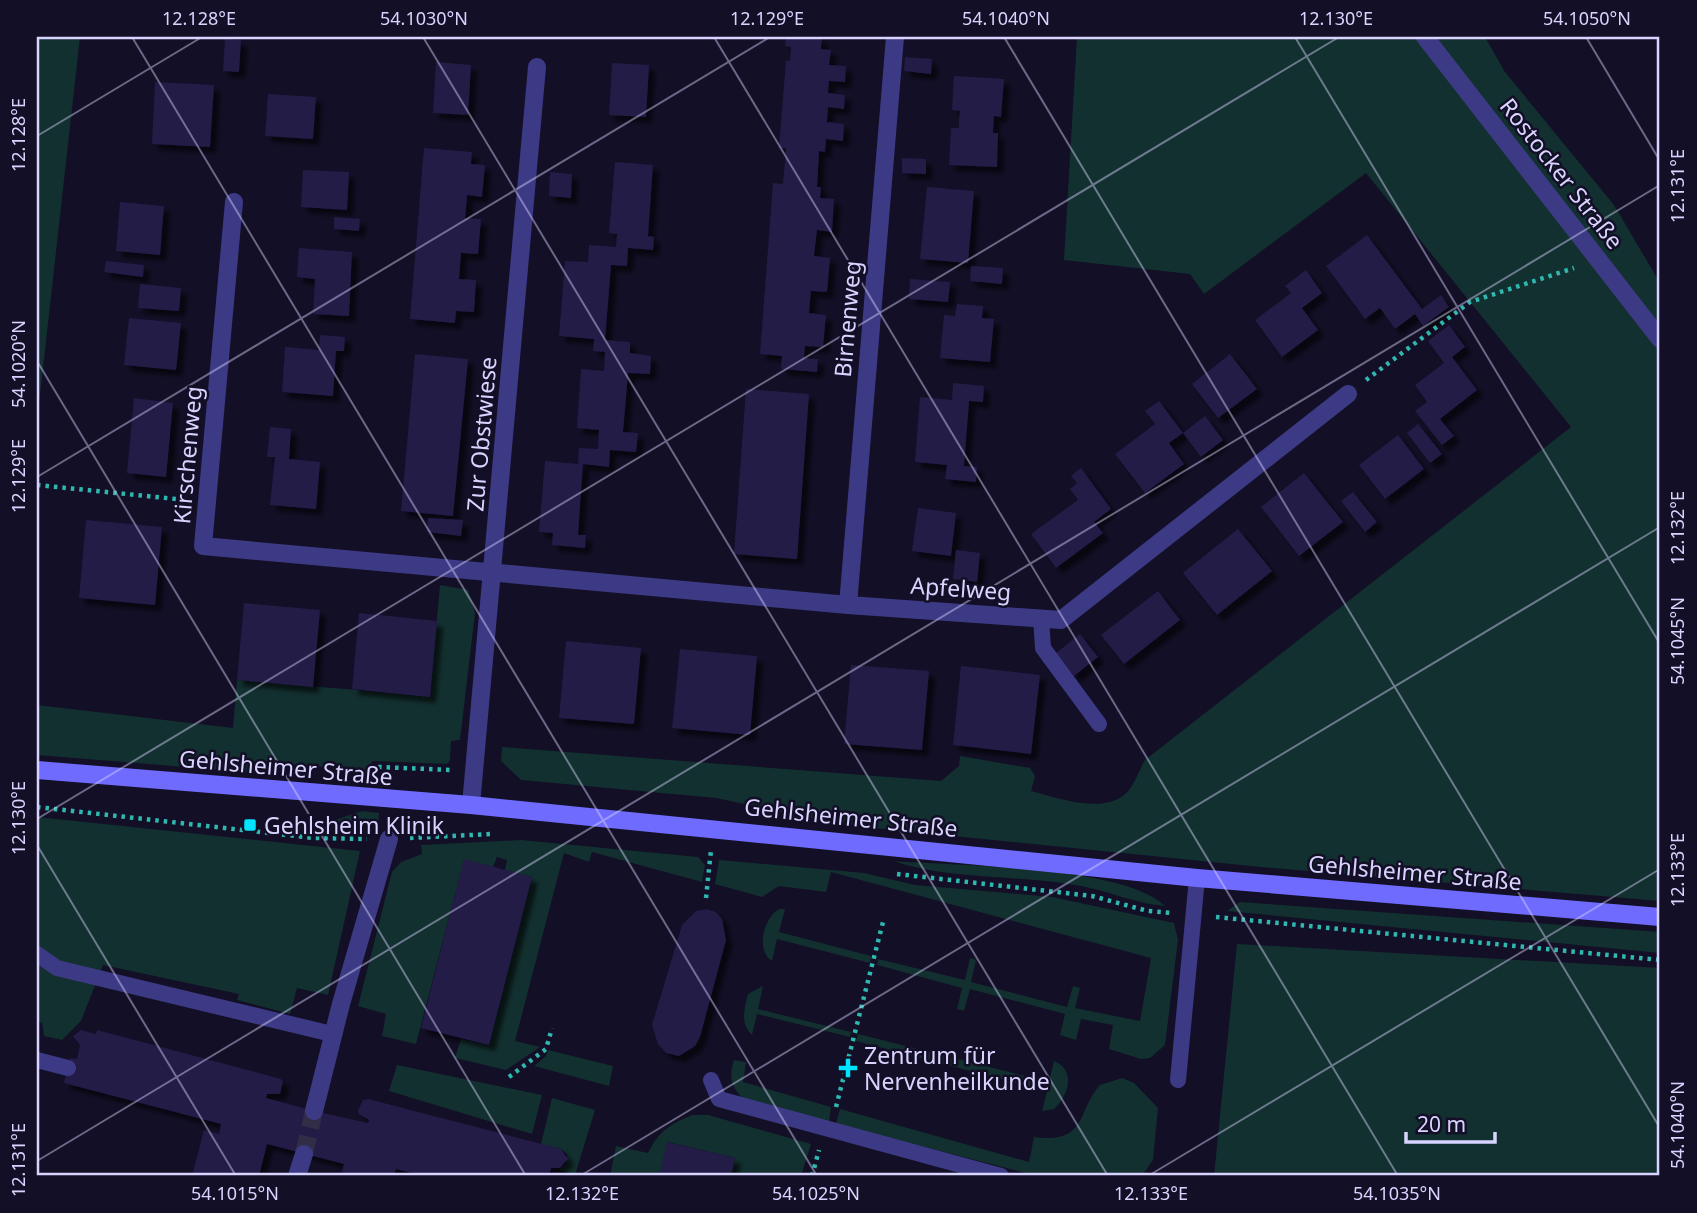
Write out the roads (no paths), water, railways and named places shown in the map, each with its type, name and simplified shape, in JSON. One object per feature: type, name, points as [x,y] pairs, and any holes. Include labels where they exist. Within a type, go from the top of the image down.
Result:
[{"type":"street","name":"Birnenweg","points":[[848,605],[895,37]]},
{"type":"street","name":"Rostocker Straße","points":[[1426,37],[1660,339]]},
{"type":"street","name":"Zur Obstwiese","points":[[471,805],[494,575],[537,67]]},
{"type":"street","name":"Kirschenweg","points":[[234,202],[203,546],[494,575]]},
{"type":"street","name":"Apfelweg","points":[[494,575],[1061,620],[1348,394]]},
{"type":"street","name":"Gehlsheimer Straße","points":[[37,770],[471,805],[1197,878],[1660,917]]},
{"type":"street","points":[[314,1111],[332,1034],[389,839]]},
{"type":"street","points":[[297,1176],[304,1154]]},
{"type":"lane","points":[[1041,618],[1043,648],[1099,724]]},
{"type":"lane","points":[[1178,1080],[1197,878]]},
{"type":"lane","points":[[37,954],[57,968],[332,1034]]},
{"type":"lane","points":[[37,1060],[68,1068]]},
{"type":"lane","points":[[711,1080],[719,1099],[1001,1176]]},
{"type":"tunnel","points":[[304,1154],[314,1111]]},
{"type":"place","name":"Gehlsheim Klinik","points":[[250,825]]},
{"type":"place","name":"Zentrum für Nervenheilkunde","points":[[848,1068]]}]
